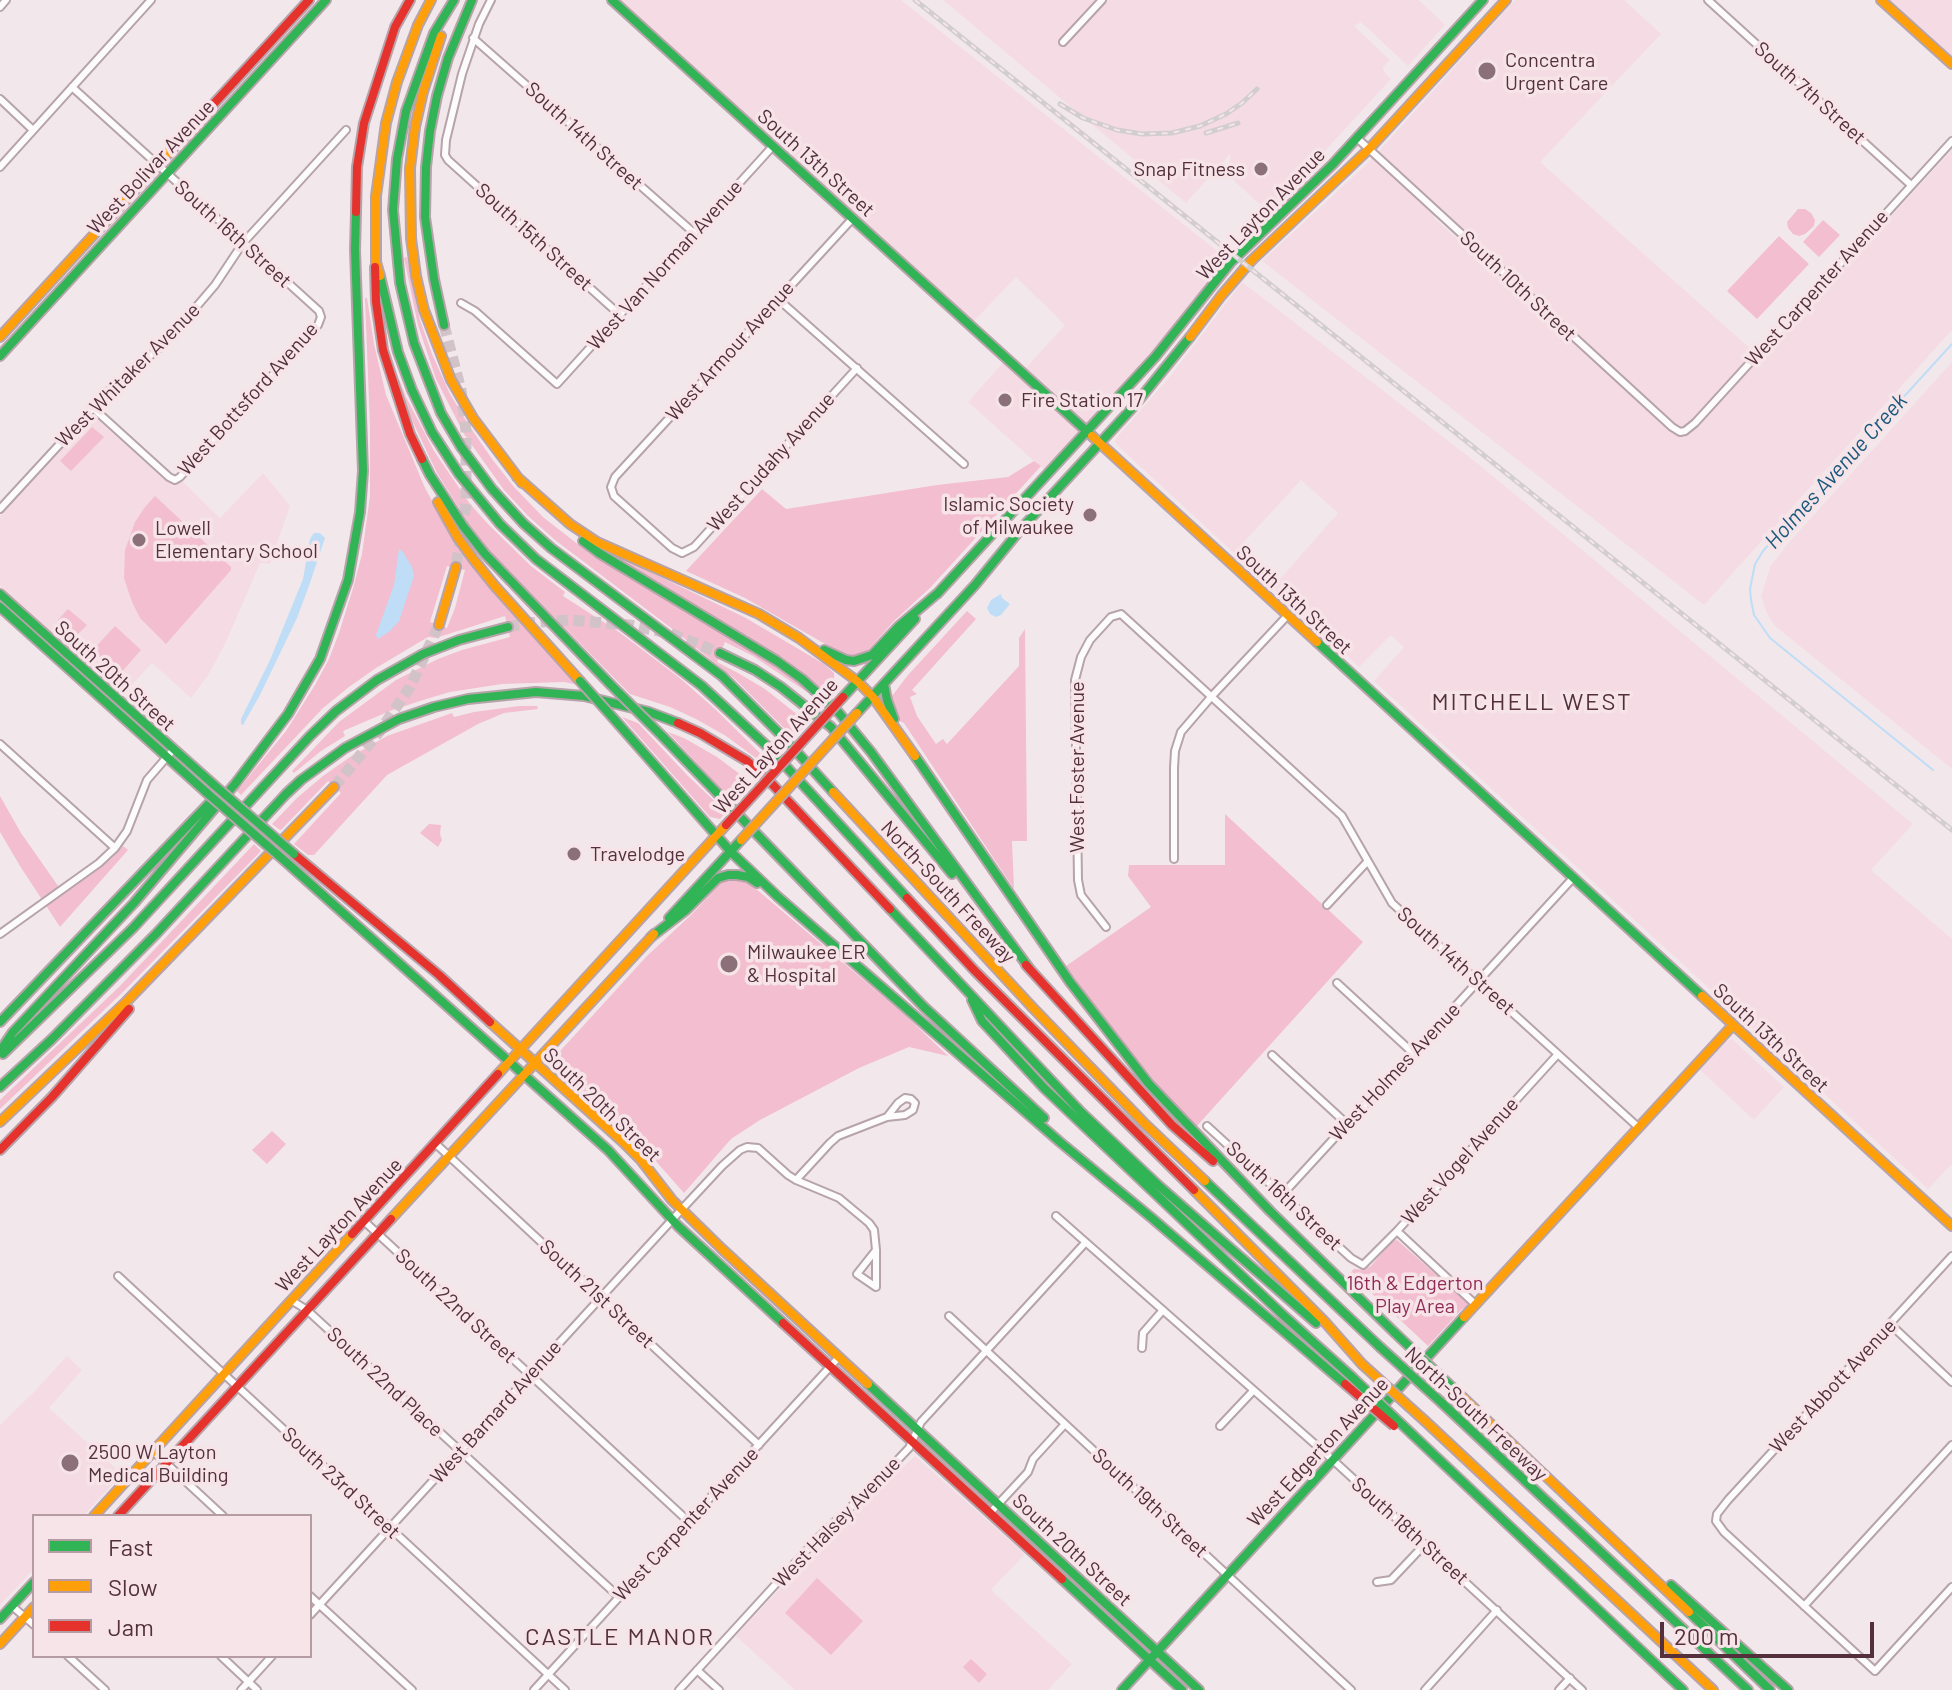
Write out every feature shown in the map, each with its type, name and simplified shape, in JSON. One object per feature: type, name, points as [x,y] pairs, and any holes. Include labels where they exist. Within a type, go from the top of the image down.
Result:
[{"type":"main road","name":"West Bolivar Avenue","points":[[0,337],[309,0]]},
{"type":"main road","name":"West Bolivar Avenue","points":[[0,356],[326,0]]},
{"type":"main road","points":[[0,1053],[13,1032],[134,903],[249,766],[288,714],[320,659],[350,569],[360,512],[363,471],[355,250],[357,167],[364,123],[377,80],[395,27],[410,0]]},
{"type":"main road","name":"North-South Freeway","points":[[431,0],[402,68],[386,123],[376,196],[376,262],[398,352],[412,390],[440,446],[459,474],[489,512],[536,559],[702,686],[770,749],[975,971],[1313,1310],[1362,1364],[1713,1690]]},
{"type":"main road","points":[[455,0],[431,61],[415,127],[410,168],[411,238],[424,310],[451,380],[473,418],[517,477],[574,534],[599,553],[777,661],[839,713],[1029,968]]},
{"type":"main road","name":"North-South Freeway","points":[[455,0],[429,46],[406,111],[397,159],[393,210],[395,245],[411,334],[422,368],[441,413],[492,489],[551,548],[722,676],[785,739],[1132,1112],[1748,1690]]},
{"type":"main road","points":[[444,325],[426,227],[426,167],[437,96],[448,58],[472,0]]},
{"type":"main road","name":"South 13th Street","points":[[612,0],[1952,1226]]},
{"type":"main road","name":"West Layton Avenue","points":[[96,1514],[1155,358],[1231,262],[1318,179],[1483,0]]},
{"type":"main road","name":"West Layton Avenue","points":[[120,1514],[975,585],[1020,530],[1162,374],[1251,261],[1369,149],[1506,0]]},
{"type":"main road","points":[[1881,0],[1952,64]]},
{"type":"main road","points":[[270,43],[280,51]]},
{"type":"main road","points":[[376,262],[375,291],[383,350],[410,434],[430,475],[485,554],[924,1007],[1153,1219]]},
{"type":"main road","points":[[430,475],[436,499],[474,560],[731,852],[777,896],[1060,1142],[1348,1381],[1474,1491],[1683,1690]]},
{"type":"main road","points":[[517,477],[570,524],[597,542],[759,614],[799,638],[857,681],[898,731],[1030,925],[1149,1084],[1270,1211],[1770,1690]]},
{"type":"main road","points":[[439,625],[456,567]]},
{"type":"main road","points":[[799,638],[846,660],[862,659],[872,655],[899,626],[939,592]]},
{"type":"main road","name":"South 20th Street","points":[[0,594],[173,750],[439,975],[535,1062],[634,1154],[682,1209],[1199,1690]]},
{"type":"main road","name":"South 20th Street","points":[[0,607],[608,1150],[673,1219],[1182,1690]]},
{"type":"main road","points":[[0,1053],[27,1032],[133,928],[336,711],[377,680],[414,659],[459,640],[508,627]]},
{"type":"main road","points":[[720,653],[781,687],[831,727],[1029,968],[1172,1125],[1270,1211]]},
{"type":"main road","points":[[884,684],[898,731]]},
{"type":"main road","points":[[0,1087],[156,934],[286,794],[345,748],[399,719],[457,701],[536,692],[605,700],[676,722],[747,761],[1081,1112],[1158,1185],[1347,1349]]},
{"type":"main road","points":[[0,1022],[230,781],[249,766]]},
{"type":"main road","points":[[0,1122],[155,973],[334,787]]},
{"type":"main road","points":[[651,937],[686,910],[718,878],[728,875],[748,877],[777,896]]},
{"type":"main road","points":[[327,899],[335,889]]},
{"type":"main road","points":[[0,1150],[43,1107],[154,982],[155,973]]},
{"type":"main road","points":[[968,993],[982,1021],[1044,1088],[1348,1381]]},
{"type":"main road","name":"West Edgerton Avenue","points":[[1122,1690],[1733,1025]]},
{"type":"main road","points":[[1611,1537],[1680,1592],[1788,1690]]},
{"type":"main road","points":[[0,1619],[32,1584]]},
{"type":"main road","points":[[0,1644],[32,1609]]},
{"type":"street","points":[[0,7],[6,0]]},
{"type":"street","points":[[0,167],[151,0]]},
{"type":"street","points":[[473,38],[491,0]]},
{"type":"street","points":[[1063,42],[1102,0]]},
{"type":"street","name":"South 7th Street","points":[[1708,0],[1911,185]]},
{"type":"street","name":"South 15th Street","points":[[473,38],[446,140],[445,155],[620,315]]},
{"type":"street","name":"South 14th Street","points":[[473,38],[694,233]]},
{"type":"street","name":"South 16th Street","points":[[72,87],[319,311],[321,317]]},
{"type":"street","points":[[0,99],[33,130]]},
{"type":"street","name":"West Whitaker Avenue","points":[[0,509],[111,389],[180,326],[215,285],[243,243],[346,130]]},
{"type":"street","name":"South 10th Street","points":[[1357,138],[1680,432]]},
{"type":"street","name":"West Carpenter Avenue","points":[[1680,432],[1695,423],[1952,141]]},
{"type":"street","name":"West Van Norman Avenue","points":[[461,303],[475,311],[557,384],[773,146]]},
{"type":"street","name":"West Armour Avenue","points":[[682,553],[672,548],[614,496],[611,487],[615,477],[853,218]]},
{"type":"street","points":[[778,299],[964,464]]},
{"type":"street","name":"West Bottsford Avenue","points":[[93,408],[175,480],[318,325],[321,317]]},
{"type":"street","name":"West Cudahy Avenue","points":[[682,553],[694,547],[857,368]]},
{"type":"street","name":"South 14th Street","points":[[1121,614],[1342,816],[1392,903],[1638,1127]]},
{"type":"street","name":"West Foster Avenue","points":[[1106,927],[1079,890],[1075,680],[1081,657],[1090,640],[1106,621],[1121,614]]},
{"type":"street","points":[[1174,859],[1175,751],[1181,732],[1287,616]]},
{"type":"street","points":[[0,744],[115,848]]},
{"type":"street","points":[[0,934],[99,863],[115,848],[127,831],[147,780],[173,750]]},
{"type":"street","points":[[1327,905],[1367,862]]},
{"type":"street","name":"West Holmes Avenue","points":[[1282,1195],[1573,878]]},
{"type":"street","points":[[1337,983],[1412,1052]]},
{"type":"street","name":"West Vogel Avenue","points":[[1361,1265],[1397,1231],[1558,1054]]},
{"type":"street","points":[[1272,1055],[1347,1124]]},
{"type":"street","points":[[796,1180],[838,1136],[887,1117]]},
{"type":"street","name":"South 16th Street","points":[[1207,1126],[1361,1265]]},
{"type":"street","name":"South 21st Street","points":[[436,1144],[759,1445]]},
{"type":"street","points":[[682,1209],[734,1154],[747,1147],[758,1148],[796,1180],[839,1198],[869,1223],[874,1230],[876,1250],[876,1287],[857,1274],[876,1250]]},
{"type":"street","name":"West Barnard Avenue","points":[[312,1613],[682,1209]]},
{"type":"street","name":"South 18th Street","points":[[1056,1216],[1333,1460],[1582,1690]]},
{"type":"street","name":"South 22nd Street","points":[[364,1221],[688,1521]]},
{"type":"street","points":[[1397,1231],[1476,1305]]},
{"type":"street","name":"West Halsey Avenue","points":[[679,1690],[817,1539],[909,1448],[922,1421],[1085,1243]]},
{"type":"street","name":"West Abbott Avenue","points":[[1804,1606],[1719,1527],[1716,1517],[1728,1500],[1952,1256]]},
{"type":"street","name":"South 23rd Street","points":[[118,1276],[565,1690]]},
{"type":"street","name":"South 22nd Place","points":[[291,1300],[307,1310],[619,1597]]},
{"type":"street","points":[[1142,1348],[1143,1333],[1163,1310]]},
{"type":"street","name":"South 19th Street","points":[[949,1316],[1351,1690]]},
{"type":"street","points":[[1890,1324],[1952,1382]]},
{"type":"street","name":"West Carpenter Avenue","points":[[534,1690],[839,1357]]},
{"type":"street","points":[[1220,1426],[1253,1391]]},
{"type":"street","points":[[990,1513],[1028,1472],[1033,1459],[1065,1424]]},
{"type":"street","points":[[1952,1445],[1804,1606],[1875,1671],[1952,1587]]},
{"type":"street","points":[[153,1451],[221,1514]]},
{"type":"street","points":[[1377,1582],[1391,1580],[1425,1544]]},
{"type":"street","points":[[312,1598],[412,1690]]},
{"type":"street","points":[[12,1606],[32,1623]]},
{"type":"street","points":[[1425,1690],[1497,1610]]},
{"type":"street","points":[[70,1658],[105,1690]]},
{"type":"street","points":[[223,1658],[257,1690]]},
{"type":"street","points":[[241,1690],[270,1658]]},
{"type":"street","points":[[697,1670],[719,1690]]},
{"type":"street","points":[[1559,1690],[1570,1678]]},
{"type":"shaded area","points":[[612,0],[901,0],[1231,262],[1155,357],[1050,473],[968,402],[1007,358],[1022,372],[1065,325],[1016,277],[970,325]]},
{"type":"shaded area","points":[[943,0],[1419,0],[1445,25],[1408,66],[1361,22],[1354,26],[1390,60],[1383,67],[1391,79],[1288,191],[1268,205],[1258,203],[1227,174],[1231,153],[1186,203]]},
{"type":"shaded area","points":[[1515,0],[1624,0],[1661,34],[1540,162],[1761,358],[1952,150],[1952,330],[1704,605],[1262,261],[1369,162]],"holes":[[[1442,209],[1470,236],[1463,244],[1434,218]]]},
{"type":"shaded area","points":[[1890,0],[1952,0],[1952,56]]},
{"type":"shaded area","points":[[1242,282],[1477,463],[1913,824],[1871,870],[1952,939],[1952,1164],[1928,1189],[1374,681],[1404,647],[1391,635],[1359,667],[1273,587],[1338,513],[1301,480],[1234,553],[1116,444],[1118,436],[1172,374]]},
{"type":"shaded area","points":[[1952,362],[1952,769],[1775,626],[1761,596],[1771,565],[1792,539]]},
{"type":"shaded area","name":"Lowell Elementary School","points":[[92,417],[163,479],[172,484],[182,481],[220,518],[263,473],[290,506],[270,564],[260,563],[226,642],[209,674],[191,698],[152,663],[121,697],[0,586],[0,516]]},
{"type":"shaded area","points":[[1732,1039],[1784,1087],[1754,1120],[1700,1070],[1724,1042]]},
{"type":"shaded area","points":[[67,1356],[82,1370],[49,1408],[122,1474],[85,1514],[32,1514],[32,1571],[0,1605],[0,1425]]},
{"type":"shaded area","points":[[915,1456],[1025,1554],[991,1590],[1072,1664],[1048,1690],[795,1690],[736,1636],[831,1534]]},
{"type":"green space","points":[[1798,209],[1805,209],[1815,220],[1814,226],[1799,236],[1793,234],[1787,222]]},
{"type":"green space","points":[[1823,220],[1840,235],[1819,257],[1803,242]]},
{"type":"green space","points":[[1779,236],[1809,264],[1757,319],[1727,291]]},
{"type":"green space","points":[[407,257],[420,320],[450,394],[514,487],[543,517],[589,553],[765,659],[808,690],[725,642],[717,662],[765,689],[808,723],[794,738],[735,679],[555,540],[504,490],[464,434],[436,379],[418,325],[404,258]]},
{"type":"green space","points":[[365,298],[386,395],[425,488],[442,519],[579,685],[564,682],[502,684],[450,692],[423,700],[343,731],[345,736],[294,773],[292,771],[339,722],[396,680],[438,659],[510,637],[505,616],[436,638],[428,637],[376,668],[323,708],[241,795],[237,791],[286,731],[315,685],[339,633],[362,554],[370,496]],"holes":[[[447,566],[465,570],[447,628],[430,622]]]},
{"type":"green space","points":[[399,379],[434,451],[470,504],[488,524],[531,566],[565,592],[563,596],[619,632],[681,679],[771,764],[768,767],[726,736],[696,719],[630,694],[503,565],[467,521],[437,473],[410,416]]},
{"type":"green space","points":[[92,427],[104,437],[71,471],[60,461]]},
{"type":"green space","points":[[1034,461],[1041,466],[930,588],[894,621],[863,656],[854,657],[839,652],[745,598],[686,571],[762,489],[786,509],[1008,477]]},
{"type":"green space","points":[[155,496],[231,567],[166,644],[140,618],[124,578],[125,550],[135,522]]},
{"type":"green space","points":[[619,557],[744,617],[824,664],[834,673],[837,691],[831,697],[783,658]]},
{"type":"green space","points":[[68,609],[87,625],[76,636],[58,620]]},
{"type":"green space","points":[[967,611],[976,619],[912,690],[917,694],[910,697],[917,716],[936,744],[943,739],[947,744],[1019,666],[1019,638],[1025,629],[1027,841],[1012,841],[1014,889],[900,721],[892,699],[908,675]]},
{"type":"green space","points":[[115,626],[141,650],[119,675],[92,651]]},
{"type":"green space","points":[[537,706],[538,709],[504,713],[478,724],[387,775],[314,855],[308,855],[294,844],[341,793],[328,781],[282,829],[272,824],[323,776],[387,736],[452,713],[454,717]]},
{"type":"green space","points":[[622,717],[638,723],[726,812],[720,819],[710,817]]},
{"type":"green space","points":[[668,732],[717,757],[752,783],[734,803]]},
{"type":"green space","points":[[0,796],[21,833],[63,893],[111,859],[123,846],[128,850],[60,927],[0,832]]},
{"type":"green space","points":[[1225,814],[1363,942],[1196,1127],[1175,1106],[1106,1021],[1066,966],[1151,907],[1128,876],[1129,865],[1225,865]]},
{"type":"green space","points":[[429,824],[441,825],[442,840],[438,847],[420,833]]},
{"type":"green space","points":[[254,844],[261,851],[122,993],[0,1109],[0,1100],[119,987]]},
{"type":"green space","points":[[725,879],[741,879],[755,888],[905,1015],[948,1056],[909,1047],[859,1068],[760,1120],[731,1139],[684,1193],[638,1141],[551,1061],[647,956]]},
{"type":"green space","points":[[272,1131],[286,1144],[267,1164],[252,1150]]},
{"type":"green space","name":"16th & Edgerton Play Area","points":[[1397,1240],[1467,1302],[1467,1307],[1428,1346],[1350,1273],[1354,1269],[1364,1270],[1371,1266],[1392,1241]]},
{"type":"green space","points":[[817,1578],[863,1621],[831,1655],[785,1613]]},
{"type":"green space","points":[[971,1659],[987,1674],[979,1683],[963,1667]]},
{"type":"water","points":[[314,533],[320,533],[325,538],[310,583],[297,618],[243,725],[241,719],[270,660],[303,579],[310,539]]},
{"type":"water","points":[[399,549],[412,567],[414,576],[399,621],[378,639],[376,635],[394,585]]},
{"type":"water","points":[[1001,594],[1010,604],[996,617],[987,608],[991,600]]},
{"type":"waterway","name":"Holmes Avenue Creek","points":[[1933,770],[1770,638],[1754,615],[1750,589],[1755,564],[1763,551],[1952,344]]},
{"type":"tunnel","points":[[444,325],[461,390],[466,431],[466,504],[456,567]]},
{"type":"tunnel","points":[[508,627],[570,620],[629,625],[672,634],[720,653]]},
{"type":"tunnel","points":[[334,787],[380,731],[410,687],[439,625]]},
{"type":"railway","points":[[915,0],[1952,830]]},
{"type":"railway","points":[[1060,104],[1083,118],[1117,130],[1142,134],[1172,133],[1200,126],[1226,114],[1257,89]]},
{"type":"railway","points":[[1206,133],[1238,123]]},
{"type":"traffic: fast","points":[[0,356],[326,0]]},
{"type":"traffic: fast","points":[[454,0],[434,33],[406,111],[397,159],[393,210],[400,283],[414,343],[441,413],[492,489],[523,523],[551,548],[722,676],[833,792]]},
{"type":"traffic: fast","points":[[444,325],[425,217],[426,167],[437,96],[448,58],[472,0]]},
{"type":"traffic: fast","points":[[612,0],[1092,436]]},
{"type":"traffic: fast","points":[[937,594],[1155,357],[1231,262],[1333,164],[1483,0]]},
{"type":"traffic: fast","points":[[0,1051],[13,1032],[134,903],[235,784],[288,714],[320,659],[348,580],[360,512],[363,471],[356,212]]},
{"type":"traffic: fast","points":[[380,276],[398,352],[432,432],[459,474],[500,524],[536,559],[702,686],[770,749],[907,898]]},
{"type":"traffic: fast","points":[[857,713],[1134,406],[1190,337]]},
{"type":"traffic: fast","points":[[422,459],[463,526],[485,554],[610,684]]},
{"type":"traffic: fast","points":[[583,541],[777,661],[839,713],[1029,968]]},
{"type":"traffic: fast","points":[[824,650],[854,661],[872,655],[899,626],[939,592]]},
{"type":"traffic: fast","points":[[0,594],[214,785]]},
{"type":"traffic: fast","points":[[0,607],[207,793]]},
{"type":"traffic: fast","points":[[843,697],[915,619]]},
{"type":"traffic: fast","points":[[3,1054],[133,928],[336,711],[377,680],[423,654],[459,640],[508,627]]},
{"type":"traffic: fast","points":[[1317,642],[1702,996]]},
{"type":"traffic: fast","points":[[720,653],[781,687],[831,727],[952,874]]},
{"type":"traffic: fast","points":[[580,681],[614,719]]},
{"type":"traffic: fast","points":[[610,684],[663,737]]},
{"type":"traffic: fast","points":[[884,684],[894,719]]},
{"type":"traffic: fast","points":[[0,1087],[156,934],[301,780],[345,748],[399,719],[468,699],[536,692],[584,696],[649,712],[678,723]]},
{"type":"traffic: fast","points":[[614,719],[731,852],[777,896],[1345,1384]]},
{"type":"traffic: fast","points":[[663,737],[924,1007],[1044,1118]]},
{"type":"traffic: fast","points":[[915,756],[1070,982],[1149,1084],[1270,1211],[1394,1332]]},
{"type":"traffic: fast","points":[[214,785],[294,854]]},
{"type":"traffic: fast","points":[[207,793],[286,862]]},
{"type":"traffic: fast","points":[[0,1022],[219,793]]},
{"type":"traffic: fast","points":[[669,918],[741,840]]},
{"type":"traffic: fast","points":[[286,862],[608,1150],[678,1226],[783,1323]]},
{"type":"traffic: fast","points":[[651,937],[686,910],[718,878],[737,875],[757,883]]},
{"type":"traffic: fast","points":[[890,909],[1081,1112],[1158,1185],[1316,1323]]},
{"type":"traffic: fast","points":[[972,1000],[982,1021],[1044,1088],[1352,1377]]},
{"type":"traffic: fast","points":[[1205,1181],[1380,1347]]},
{"type":"traffic: fast","points":[[1122,1690],[1464,1317]]},
{"type":"traffic: fast","points":[[1394,1332],[1454,1389]]},
{"type":"traffic: fast","points":[[1380,1347],[1442,1403]]},
{"type":"traffic: fast","points":[[1352,1377],[1413,1435]]},
{"type":"traffic: fast","points":[[868,1384],[1199,1690]]},
{"type":"traffic: fast","points":[[1442,1403],[1748,1690]]},
{"type":"traffic: fast","points":[[1413,1435],[1683,1690]]},
{"type":"traffic: fast","points":[[1062,1579],[1182,1690]]},
{"type":"traffic: fast","points":[[0,1619],[32,1584]]},
{"type":"traffic: fast","points":[[1671,1585],[1788,1690]]},
{"type":"traffic: fast","points":[[1689,1612],[1770,1690]]},
{"type":"traffic: slow","points":[[380,276],[376,262],[376,196],[386,123],[397,82],[418,25],[431,0]]},
{"type":"traffic: slow","points":[[1190,337],[1251,261],[1369,149],[1506,0]]},
{"type":"traffic: slow","points":[[1881,0],[1952,64]]},
{"type":"traffic: slow","points":[[441,36],[423,92],[410,168],[411,238],[416,276],[424,310],[451,380],[473,418],[522,483]]},
{"type":"traffic: slow","points":[[0,337],[176,145]]},
{"type":"traffic: slow","points":[[1092,436],[1317,642]]},
{"type":"traffic: slow","points":[[517,477],[570,524],[597,542],[759,614],[799,638],[857,681],[873,697],[915,756]]},
{"type":"traffic: slow","points":[[438,502],[474,560],[580,681]]},
{"type":"traffic: slow","points":[[439,625],[456,567]]},
{"type":"traffic: slow","points":[[741,840],[857,713]]},
{"type":"traffic: slow","points":[[0,1122],[126,1002],[334,787]]},
{"type":"traffic: slow","points":[[833,792],[1033,1008],[1205,1181]]},
{"type":"traffic: slow","points":[[498,1074],[726,825]]},
{"type":"traffic: slow","points":[[391,1219],[654,934]]},
{"type":"traffic: slow","points":[[1702,996],[1952,1226]]},
{"type":"traffic: slow","points":[[490,1022],[623,1142],[672,1200],[868,1384]]},
{"type":"traffic: slow","points":[[1464,1317],[1733,1025]]},
{"type":"traffic: slow","points":[[1194,1190],[1324,1321],[1362,1364]]},
{"type":"traffic: slow","points":[[96,1514],[352,1234]]},
{"type":"traffic: slow","points":[[1362,1364],[1425,1421]]},
{"type":"traffic: slow","points":[[1454,1389],[1689,1612]]},
{"type":"traffic: slow","points":[[1425,1421],[1713,1690]]},
{"type":"traffic: slow","points":[[0,1644],[32,1609]]},
{"type":"traffic: jam","points":[[176,145],[309,0]]},
{"type":"traffic: jam","points":[[356,212],[357,167],[364,123],[395,27],[410,0]]},
{"type":"traffic: jam","points":[[375,267],[383,350],[410,434],[422,459]]},
{"type":"traffic: jam","points":[[726,825],[843,697]]},
{"type":"traffic: jam","points":[[678,723],[747,761],[890,909]]},
{"type":"traffic: jam","points":[[294,854],[439,975],[490,1022]]},
{"type":"traffic: jam","points":[[907,898],[975,971],[1194,1190]]},
{"type":"traffic: jam","points":[[1026,965],[1172,1125],[1213,1161]]},
{"type":"traffic: jam","points":[[0,1150],[52,1097],[129,1009]]},
{"type":"traffic: jam","points":[[352,1234],[498,1074]]},
{"type":"traffic: jam","points":[[120,1514],[391,1219]]},
{"type":"traffic: jam","points":[[783,1323],[1062,1579]]},
{"type":"traffic: jam","points":[[1345,1384],[1394,1426]]},
{"type":"place","name":"Concentra Urgent Care","points":[[1487,71]]},
{"type":"place","name":"Snap Fitness","points":[[1261,169]]},
{"type":"place","name":"Fire Station 17","points":[[1005,400]]},
{"type":"place","name":"Islamic Society of Milwaukee","points":[[1090,515]]},
{"type":"place","name":"Lowell Elementary School","points":[[139,540]]},
{"type":"place","name":"Travelodge","points":[[574,854]]},
{"type":"place","name":"Milwaukee ER & Hospital","points":[[729,964]]},
{"type":"place","name":"2500 W Layton Medical Building","points":[[70,1463]]},
{"type":"district","name":"MITCHELL WEST","points":[[1532,702]]},
{"type":"district","name":"CASTLE MANOR","points":[[620,1637]]}]
